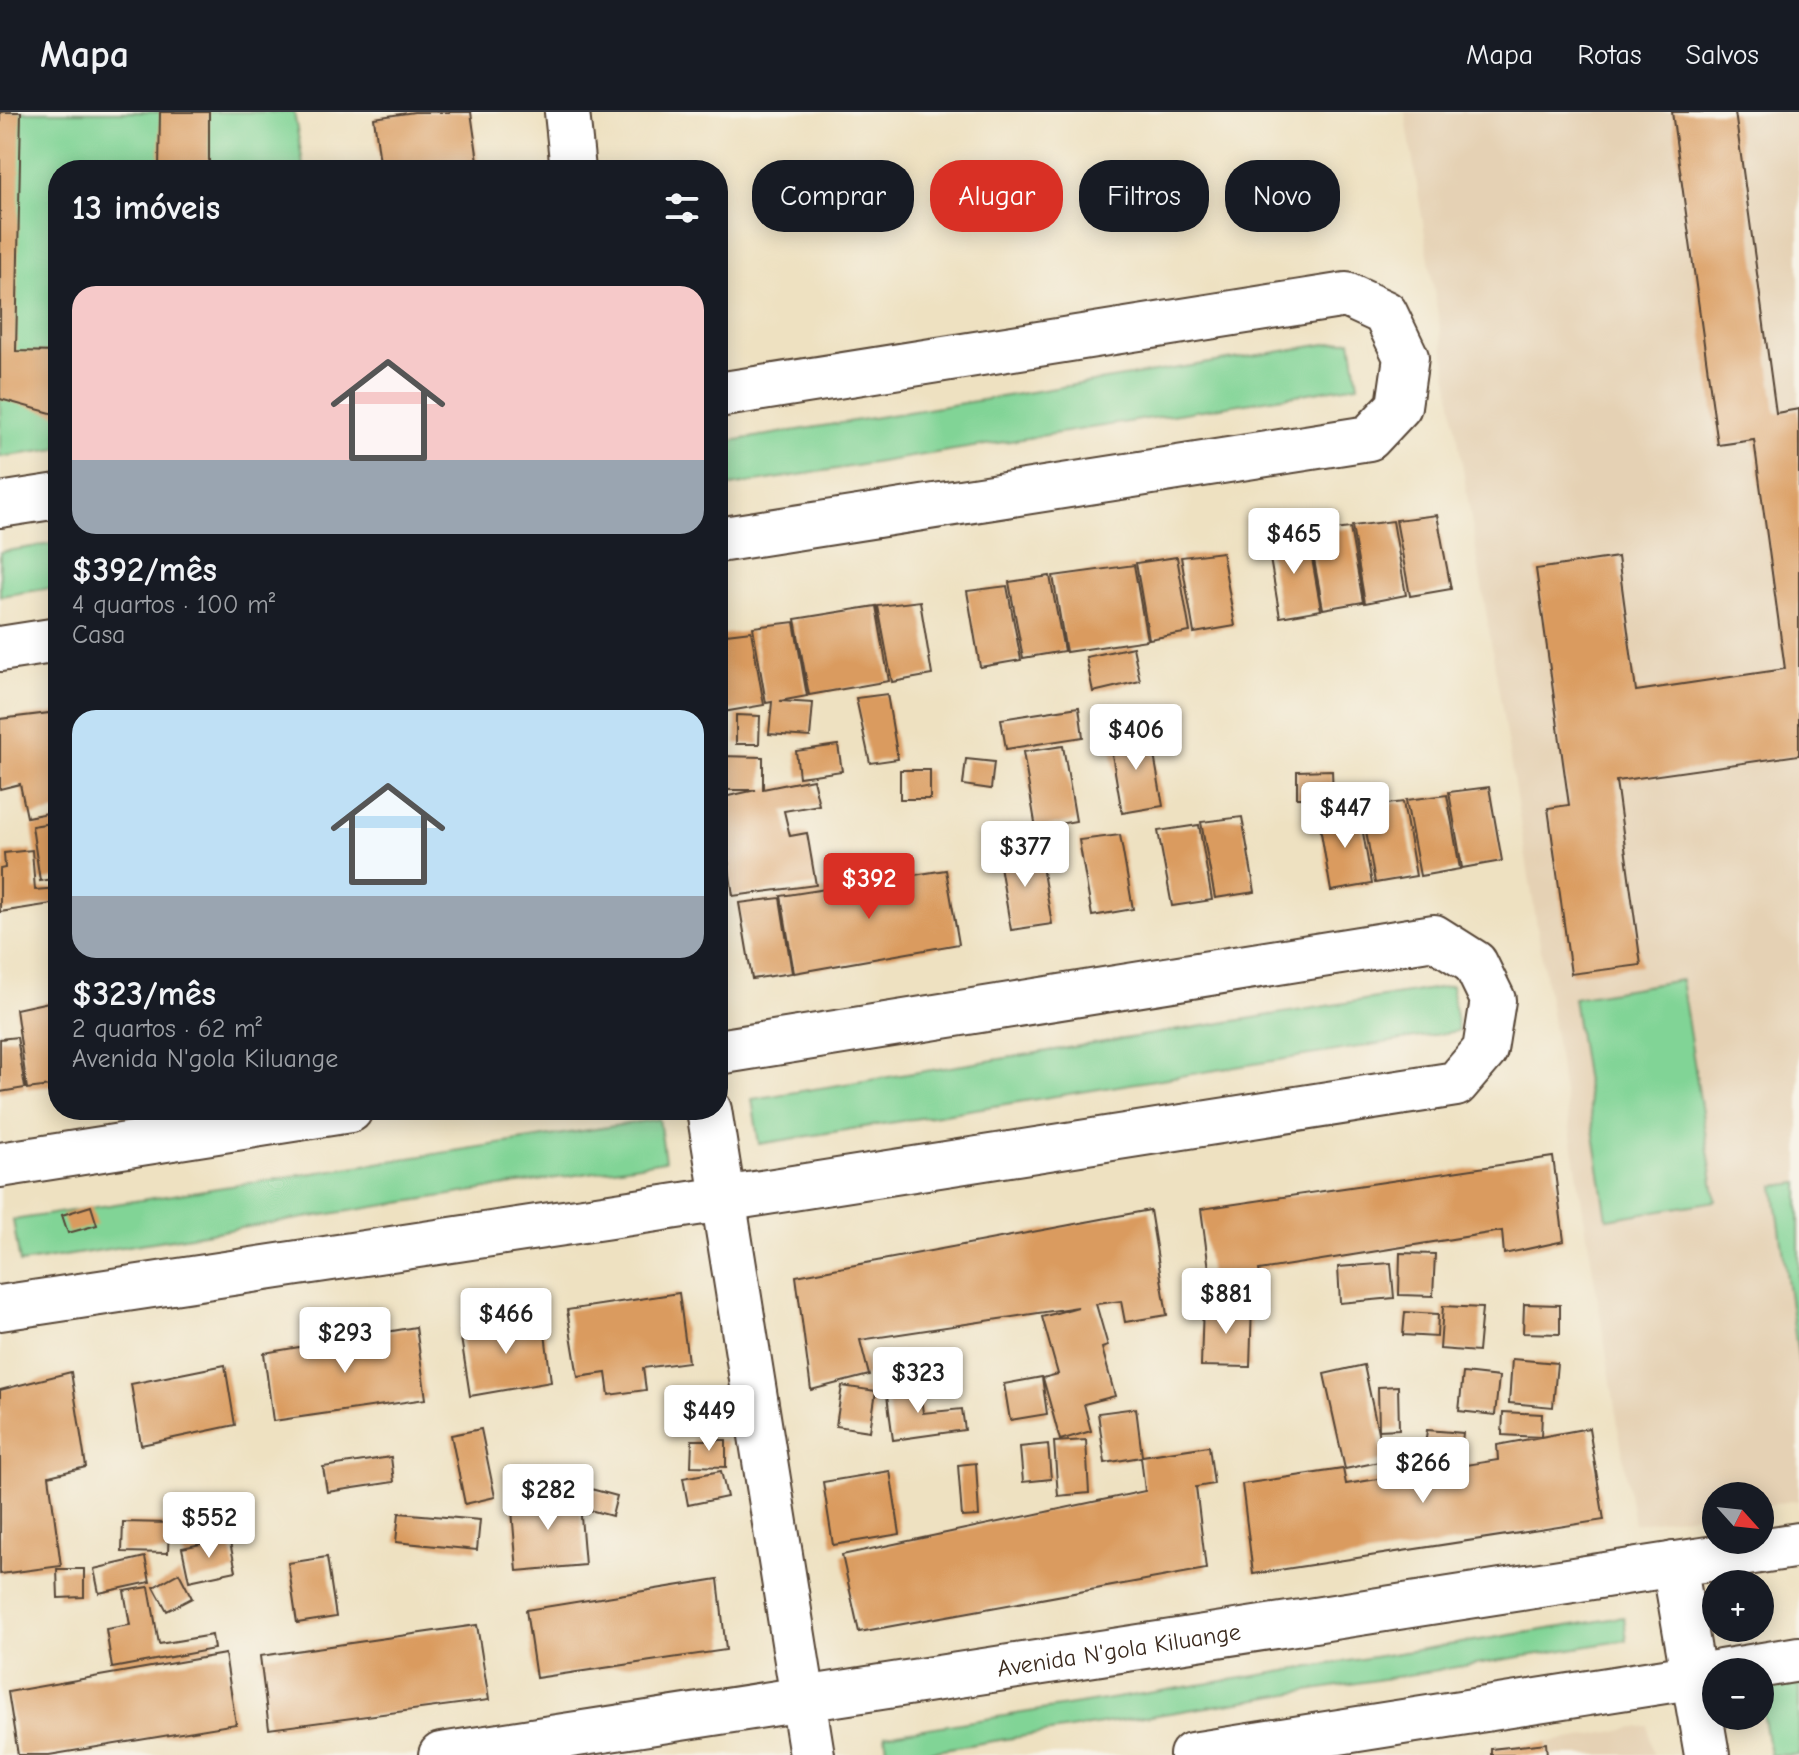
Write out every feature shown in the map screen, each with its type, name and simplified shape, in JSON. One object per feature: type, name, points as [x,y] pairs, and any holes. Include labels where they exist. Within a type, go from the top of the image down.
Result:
[{"type":"street","points":[[567,112],[572,160]]},
{"type":"street","points":[[728,393],[1346,295],[1385,313],[1406,357],[1399,406],[1369,438],[728,538]]},
{"type":"street","points":[[0,505],[48,498]]},
{"type":"street","points":[[0,649],[48,642]]},
{"type":"street","points":[[0,1308],[1456,1084],[1485,1050],[1493,1000],[1475,963],[1434,937],[728,1050]]},
{"type":"street","points":[[0,1165],[286,1120]]},
{"type":"street","points":[[711,1120],[812,1755]]},
{"type":"street","name":"Avenida N'gola Kiluange","points":[[441,1755],[1799,1545]]},
{"type":"street","points":[[1674,1564],[1705,1658]]},
{"type":"street","points":[[1774,1663],[1799,1659]]},
{"type":"street","points":[[1192,1755],[1702,1675]]},
{"type":"street","points":[[1707,1755],[1708,1730]]},
{"type":"shaded area","points":[[1405,112],[1799,112],[1799,1500],[1774,1504],[1774,1482],[1702,1482],[1702,1514],[1634,1524]]},
{"type":"shaded area","points":[[1648,1726],[1653,1755],[1469,1755]]},
{"type":"green space","points":[[0,112],[294,112],[302,160],[48,160],[48,450],[0,457]]},
{"type":"green space","points":[[1351,340],[1358,385],[728,486],[728,441]]},
{"type":"green space","points":[[48,545],[48,589],[0,596],[0,552]]},
{"type":"green space","points":[[1681,980],[1716,1201],[1607,1219],[1573,998]]},
{"type":"green space","points":[[1451,986],[1458,1031],[759,1144],[752,1099]]},
{"type":"green space","points":[[653,1120],[659,1120],[665,1161],[20,1263],[13,1220]]},
{"type":"green space","points":[[1799,1183],[1799,1363],[1774,1186]]},
{"type":"green space","points":[[1624,1617],[1627,1640],[906,1755],[888,1755],[885,1735]]},
{"type":"green space","points":[[1799,1659],[1799,1755],[1770,1755],[1766,1730],[1774,1730],[1774,1667]]},
{"type":"building","points":[[0,112],[21,112],[16,351],[48,352],[48,412],[0,399]]},
{"type":"building","points":[[160,112],[209,112],[209,160],[159,160]]},
{"type":"building","points":[[414,112],[471,112],[478,160],[380,160],[374,118]]},
{"type":"building","points":[[1672,112],[1735,112],[1776,413],[1799,409],[1799,755],[1616,781],[1641,965],[1571,974],[1548,808],[1569,805],[1536,569],[1618,557],[1636,691],[1785,669],[1754,440],[1718,445]]},
{"type":"building","points":[[1437,515],[1451,589],[1410,596],[1396,520]]},
{"type":"building","points":[[1393,521],[1406,595],[1365,603],[1352,526]]},
{"type":"building","points":[[1350,528],[1363,602],[1323,609],[1309,533]]},
{"type":"building","points":[[1308,536],[1321,610],[1280,617],[1267,541]]},
{"type":"building","points":[[1222,552],[1235,626],[1194,633],[1181,557]]},
{"type":"building","points":[[1177,557],[1190,632],[1149,639],[1136,563]]},
{"type":"building","points":[[1134,565],[1147,640],[1066,652],[1053,576]]},
{"type":"building","points":[[1050,576],[1064,651],[1023,658],[1009,582]]},
{"type":"building","points":[[1007,586],[1021,660],[980,667],[967,591]]},
{"type":"building","points":[[920,601],[932,675],[892,682],[878,606]]},
{"type":"building","points":[[876,606],[889,681],[809,695],[795,619]]},
{"type":"building","points":[[794,622],[807,696],[780,701],[813,703],[810,737],[769,734],[772,702],[766,703],[753,627]]},
{"type":"building","points":[[751,631],[764,705],[728,711],[728,634]]},
{"type":"building","points":[[1133,647],[1140,681],[1093,692],[1086,657]]},
{"type":"building","points":[[887,694],[898,759],[870,763],[856,698]]},
{"type":"building","points":[[1079,707],[1083,737],[1006,749],[1001,719]]},
{"type":"building","points":[[48,713],[48,813],[27,817],[20,784],[0,789],[0,719]]},
{"type":"building","points":[[736,715],[760,716],[759,744],[736,744]]},
{"type":"building","points":[[1150,732],[1163,806],[1122,813],[1109,737]]},
{"type":"building","points":[[838,745],[842,771],[799,777],[796,751]]},
{"type":"building","points":[[1063,746],[1076,821],[1036,828],[1023,752]]},
{"type":"building","points":[[728,756],[763,757],[763,789],[813,779],[819,805],[784,811],[790,836],[807,833],[816,885],[733,896],[728,861],[728,796],[756,790],[728,790]]},
{"type":"building","points":[[966,759],[994,762],[991,789],[963,785]]},
{"type":"building","points":[[900,770],[930,770],[930,799],[900,799]]},
{"type":"building","points":[[1332,770],[1333,798],[1297,798],[1297,771]]},
{"type":"building","points":[[1489,787],[1502,861],[1462,868],[1449,792]]},
{"type":"building","points":[[1447,795],[1460,869],[1420,876],[1406,800]]},
{"type":"building","points":[[1403,802],[1416,876],[1375,883],[1362,807]]},
{"type":"building","points":[[1359,810],[1372,884],[1331,891],[1318,815]]},
{"type":"building","points":[[1242,817],[1255,892],[1215,898],[1201,822]]},
{"type":"building","points":[[48,824],[48,880],[40,881],[32,826]]},
{"type":"building","points":[[1199,825],[1212,900],[1172,906],[1158,831]]},
{"type":"building","points":[[1120,835],[1133,909],[1092,916],[1079,840]]},
{"type":"building","points":[[1039,849],[1052,924],[1011,930],[998,854]]},
{"type":"building","points":[[32,850],[35,890],[48,889],[48,905],[0,912],[0,869],[5,868],[4,853]]},
{"type":"building","points":[[946,870],[959,944],[794,973],[781,896]]},
{"type":"building","points":[[780,898],[792,973],[752,979],[739,903]]},
{"type":"building","points":[[48,1002],[48,1086],[27,1089],[16,1009]]},
{"type":"building","points":[[17,1037],[25,1088],[0,1092],[0,1039]]},
{"type":"building","points":[[1553,1157],[1564,1241],[1504,1254],[1502,1231],[1259,1270],[1264,1292],[1213,1299],[1201,1209]]},
{"type":"building","points":[[91,1206],[97,1225],[68,1233],[62,1215]]},
{"type":"building","points":[[1150,1210],[1167,1315],[1125,1322],[1121,1301],[1096,1304],[1108,1346],[1102,1348],[1115,1396],[1084,1404],[1091,1431],[1060,1440],[1043,1378],[1058,1374],[1042,1317],[1078,1307],[860,1340],[869,1375],[811,1390],[796,1276]]},
{"type":"building","points":[[1400,1253],[1435,1254],[1433,1296],[1399,1295]]},
{"type":"building","points":[[1391,1263],[1394,1298],[1340,1303],[1338,1267]]},
{"type":"building","points":[[679,1293],[688,1362],[643,1368],[646,1390],[609,1395],[606,1373],[578,1377],[567,1310]]},
{"type":"building","points":[[1203,1304],[1252,1305],[1250,1367],[1201,1366]]},
{"type":"building","points":[[1524,1304],[1560,1305],[1560,1334],[1523,1333]]},
{"type":"building","points":[[1443,1306],[1482,1308],[1478,1352],[1440,1349]]},
{"type":"building","points":[[1405,1312],[1438,1314],[1437,1337],[1403,1335]]},
{"type":"building","points":[[543,1317],[551,1382],[470,1396],[460,1331]]},
{"type":"building","points":[[416,1327],[426,1399],[273,1421],[264,1353]]},
{"type":"building","points":[[1512,1359],[1557,1363],[1553,1407],[1509,1403]]},
{"type":"building","points":[[225,1365],[235,1425],[141,1445],[131,1384]]},
{"type":"building","points":[[1364,1365],[1384,1461],[1345,1469],[1324,1374]]},
{"type":"building","points":[[71,1372],[86,1467],[49,1476],[61,1566],[0,1574],[0,1390]]},
{"type":"building","points":[[1463,1373],[1499,1377],[1495,1415],[1459,1411]]},
{"type":"building","points":[[1042,1377],[1047,1414],[1010,1420],[1004,1384]]},
{"type":"building","points":[[919,1383],[923,1413],[962,1409],[965,1430],[893,1440],[886,1388]]},
{"type":"building","points":[[842,1386],[876,1391],[870,1431],[836,1426]]},
{"type":"building","points":[[1398,1386],[1399,1429],[1379,1430],[1378,1387]]},
{"type":"building","points":[[1136,1408],[1142,1456],[1209,1446],[1214,1484],[1196,1487],[1206,1569],[859,1632],[842,1555],[1145,1491],[1141,1457],[1105,1463],[1098,1413]]},
{"type":"building","points":[[1503,1412],[1542,1414],[1541,1437],[1502,1435]]},
{"type":"building","points":[[1589,1428],[1604,1520],[1253,1574],[1242,1484],[1343,1469],[1346,1484],[1498,1460],[1497,1445]]},
{"type":"building","points":[[481,1429],[495,1497],[465,1504],[451,1435]]},
{"type":"building","points":[[1427,1430],[1463,1433],[1460,1457],[1424,1453]]},
{"type":"building","points":[[692,1440],[726,1440],[726,1467],[691,1466]]},
{"type":"building","points":[[1086,1440],[1089,1493],[1058,1496],[1054,1442]]},
{"type":"building","points":[[1048,1444],[1051,1479],[1023,1482],[1020,1447]]},
{"type":"building","points":[[391,1457],[394,1482],[327,1492],[323,1467]]},
{"type":"building","points":[[976,1463],[979,1516],[962,1517],[958,1465]]},
{"type":"building","points":[[721,1471],[727,1497],[688,1505],[683,1478]]},
{"type":"building","points":[[890,1471],[900,1534],[833,1545],[823,1482]]},
{"type":"building","points":[[591,1489],[617,1496],[612,1516],[586,1509]]},
{"type":"building","points":[[579,1492],[585,1565],[517,1571],[511,1498]]},
{"type":"building","points":[[399,1513],[480,1520],[477,1550],[396,1542]]},
{"type":"building","points":[[123,1522],[169,1523],[168,1553],[122,1552]]},
{"type":"building","points":[[229,1538],[236,1571],[189,1581],[182,1548]]},
{"type":"building","points":[[145,1557],[150,1582],[99,1593],[94,1569]]},
{"type":"building","points":[[327,1557],[336,1617],[297,1623],[288,1563]]},
{"type":"building","points":[[57,1569],[84,1569],[84,1597],[58,1598]]},
{"type":"building","points":[[179,1573],[192,1598],[167,1611],[154,1587]]},
{"type":"building","points":[[718,1579],[726,1650],[536,1678],[526,1610]]},
{"type":"building","points":[[149,1587],[159,1644],[212,1635],[214,1649],[112,1668],[106,1629],[130,1625],[124,1591]]},
{"type":"building","points":[[477,1625],[489,1700],[269,1729],[260,1656]]},
{"type":"building","points":[[225,1654],[236,1724],[49,1755],[18,1755],[8,1692]]},
{"type":"building","points":[[1546,1743],[1547,1755],[1491,1755],[1491,1749]]}]
